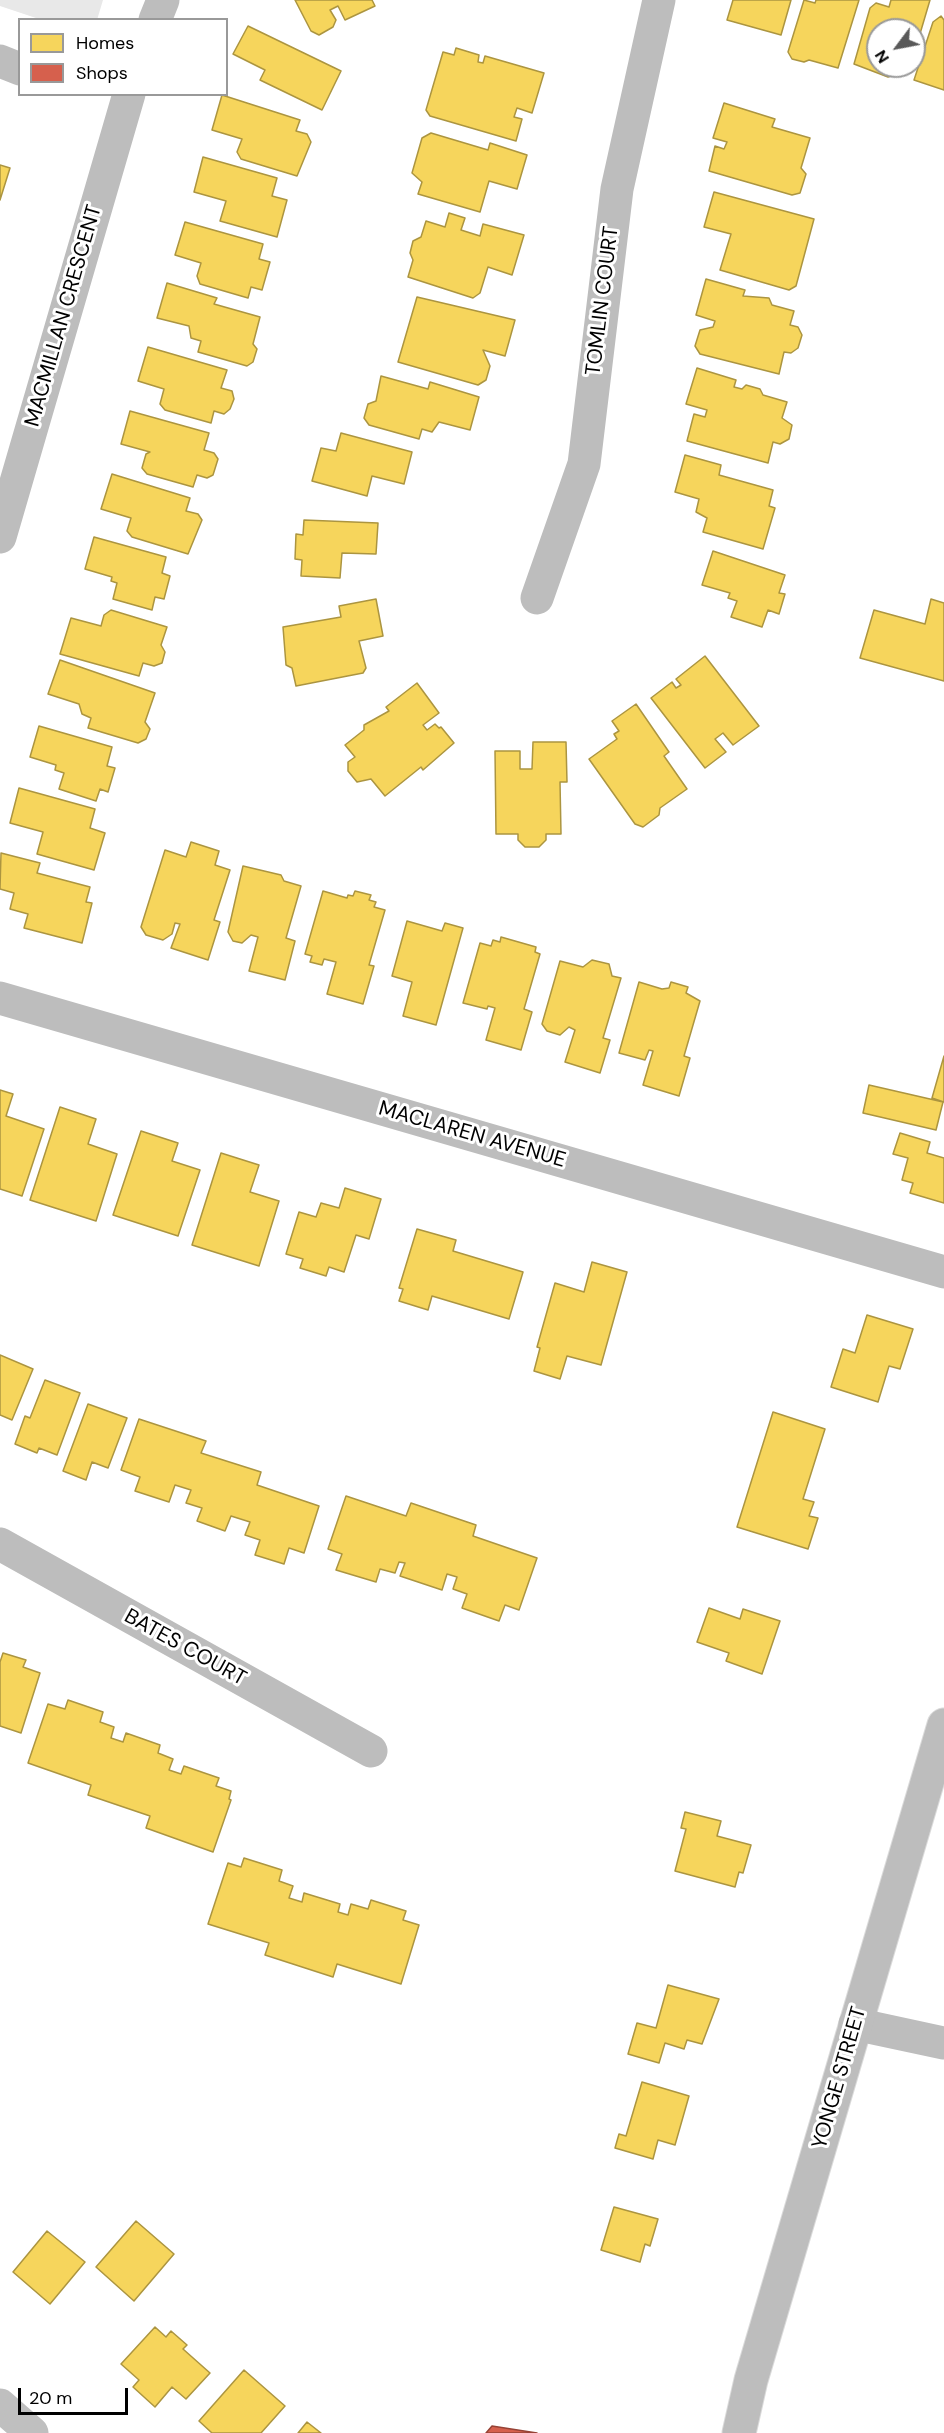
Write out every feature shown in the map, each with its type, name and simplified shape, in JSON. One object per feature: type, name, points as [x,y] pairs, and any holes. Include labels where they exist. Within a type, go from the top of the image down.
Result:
[{"type":"street","points":[[156,18],[162,0]]},
{"type":"street","name":"TOMLIN COURT","points":[[537,598],[584,464],[617,189],[659,0]]},
{"type":"street","points":[[0,61],[18,68]]},
{"type":"street","name":"MACMILLAN CRESCENT","points":[[0,537],[128,96]]},
{"type":"street","name":"MACLAREN AVENUE","points":[[0,998],[944,1272]]},
{"type":"street","name":"BATES COURT","points":[[0,1544],[371,1751]]},
{"type":"street","name":"YONGE STREET","points":[[739,2433],[752,2380],[855,2024],[944,1725]]},
{"type":"street","points":[[855,2024],[944,2043]]},
{"type":"street","points":[[0,2405],[32,2433]]},
{"type":"shaded area","points":[[0,0],[103,0],[98,18],[36,18],[0,6]]},
{"type":"building: Homes","points":[[295,0],[372,0],[375,6],[345,20],[338,6],[330,10],[336,20],[333,27],[319,35],[311,31]]},
{"type":"building: Homes","points":[[733,0],[791,0],[781,35],[727,20]]},
{"type":"building: Homes","points":[[804,0],[815,3],[816,0],[859,0],[838,68],[809,60],[804,62],[792,59],[788,52]]},
{"type":"building: Homes","points":[[891,0],[930,0],[925,18],[867,18],[870,8],[876,3],[889,7]]},
{"type":"building: Homes","points":[[941,16],[944,20],[944,90],[914,80],[915,78],[926,78],[926,43],[933,22]]},
{"type":"building: Homes","points":[[866,22],[866,69],[854,64]]},
{"type":"building: Homes","points":[[248,26],[341,71],[322,110],[260,80],[265,70],[233,54]]},
{"type":"building: Homes","points":[[456,48],[479,55],[478,62],[483,63],[485,56],[544,73],[532,113],[517,108],[514,117],[522,119],[516,141],[430,116],[426,110],[443,52],[454,55]]},
{"type":"building: Homes","points":[[222,96],[225,96],[300,120],[296,131],[307,134],[311,142],[297,176],[241,159],[237,152],[242,139],[212,130]]},
{"type":"building: Homes","points":[[724,103],[775,119],[772,127],[810,138],[801,168],[806,174],[800,193],[792,195],[709,171],[715,146],[724,149],[727,142],[713,138]]},
{"type":"building: Homes","points":[[431,133],[488,150],[490,143],[527,155],[517,189],[489,181],[480,212],[418,194],[422,182],[412,173],[422,138]]},
{"type":"building: Homes","points":[[203,157],[277,178],[272,196],[287,200],[277,237],[220,221],[226,201],[194,192]]},
{"type":"building: Homes","points":[[0,165],[10,168],[0,200]]},
{"type":"building: Homes","points":[[714,192],[814,219],[796,286],[789,290],[720,270],[731,234],[704,227]]},
{"type":"building: Homes","points":[[449,213],[465,218],[461,230],[480,236],[483,224],[524,235],[512,275],[488,267],[480,293],[473,298],[408,277],[413,260],[410,253],[413,241],[421,237],[426,221],[445,227]]},
{"type":"building: Homes","points":[[185,222],[263,244],[259,259],[270,262],[262,290],[251,287],[248,298],[200,284],[197,276],[201,263],[175,255]]},
{"type":"building: Homes","points":[[706,279],[745,290],[743,296],[769,298],[772,305],[794,311],[790,325],[798,327],[802,335],[798,348],[791,353],[784,352],[779,374],[700,354],[695,346],[700,330],[713,327],[715,321],[696,315]]},
{"type":"building: Homes","points":[[167,283],[217,298],[214,304],[260,317],[253,344],[257,349],[253,362],[247,366],[198,352],[201,341],[191,338],[189,326],[157,318]]},
{"type":"building: Homes","points":[[417,297],[515,320],[505,356],[483,350],[490,366],[486,380],[478,385],[398,362]]},
{"type":"building: Homes","points":[[148,347],[227,370],[221,388],[232,391],[234,399],[230,409],[224,414],[214,411],[211,423],[165,410],[160,404],[164,389],[138,381]]},
{"type":"building: Homes","points":[[697,368],[736,380],[734,387],[742,389],[746,385],[760,389],[763,395],[787,402],[782,418],[792,425],[789,439],[780,444],[773,442],[768,463],[687,441],[694,414],[705,417],[707,410],[686,404]]},
{"type":"building: Homes","points":[[381,376],[428,389],[430,382],[479,397],[470,430],[439,422],[432,432],[422,429],[419,439],[369,425],[364,418],[368,404],[376,401]]},
{"type":"building: Homes","points":[[130,411],[209,433],[204,450],[214,453],[218,459],[213,475],[207,478],[197,475],[193,487],[147,474],[142,468],[146,454],[150,452],[121,444]]},
{"type":"building: Homes","points":[[341,433],[412,452],[404,484],[372,476],[367,496],[312,481],[321,448],[336,451]]},
{"type":"building: Homes","points":[[685,455],[721,465],[719,475],[773,490],[769,506],[775,508],[763,549],[703,532],[707,518],[696,512],[699,499],[675,492]]},
{"type":"building: Homes","points":[[112,474],[190,498],[186,511],[198,514],[202,520],[188,554],[132,537],[127,531],[131,518],[101,509]]},
{"type":"building: Homes","points":[[304,520],[378,523],[376,554],[342,553],[340,578],[301,576],[302,560],[295,559],[296,534],[303,535]]},
{"type":"building: Homes","points":[[94,537],[166,557],[162,573],[170,576],[164,599],[155,597],[152,610],[113,599],[117,583],[111,581],[112,577],[85,569]]},
{"type":"building: Homes","points":[[713,551],[785,575],[779,593],[785,594],[779,614],[768,610],[762,627],[731,617],[737,601],[728,598],[730,593],[702,585]]},
{"type":"building: Homes","points":[[376,599],[383,636],[359,641],[366,668],[363,673],[296,686],[292,668],[286,665],[283,627],[341,617],[339,606]]},
{"type":"building: Homes","points":[[931,599],[944,603],[944,681],[860,658],[874,610],[925,624]]},
{"type":"building: Homes","points":[[111,610],[167,627],[161,645],[165,652],[162,663],[154,666],[143,663],[139,676],[60,654],[71,618],[101,626],[104,615]]},
{"type":"building: Homes","points":[[705,656],[759,726],[733,745],[723,733],[715,739],[726,752],[705,768],[651,698],[672,682],[676,688],[681,685],[676,679]]},
{"type":"building: Homes","points":[[60,660],[155,693],[145,722],[150,729],[146,739],[138,743],[88,728],[91,718],[82,714],[79,704],[48,694]]},
{"type":"building: Homes","points":[[417,683],[439,713],[423,725],[427,730],[435,724],[441,727],[454,743],[423,770],[421,767],[385,796],[371,779],[357,782],[348,771],[348,762],[355,757],[345,745],[364,730],[364,725],[389,711],[386,707]]},
{"type":"building: Homes","points":[[636,704],[669,752],[664,756],[687,789],[660,808],[659,815],[643,827],[635,824],[589,759],[617,739],[614,734],[619,731],[612,721]]},
{"type":"building: Homes","points":[[39,726],[112,747],[107,766],[115,768],[108,792],[100,789],[96,801],[59,789],[64,773],[55,770],[56,765],[30,757]]},
{"type":"building: Homes","points":[[533,742],[566,742],[567,782],[560,782],[561,834],[546,834],[546,840],[539,847],[525,847],[518,840],[518,834],[496,834],[495,751],[520,751],[520,769],[532,769]]},
{"type":"building: Homes","points":[[19,788],[95,809],[90,828],[105,833],[94,870],[37,854],[43,832],[10,823]]},
{"type":"building: Homes","points":[[191,842],[219,851],[215,865],[230,870],[214,920],[220,922],[208,960],[171,948],[180,924],[175,923],[172,934],[163,940],[146,935],[141,927],[165,850],[186,857]]},
{"type":"building: Homes","points":[[1,853],[40,863],[37,873],[90,887],[86,902],[92,903],[82,943],[24,928],[28,914],[10,909],[14,893],[0,889]]},
{"type":"building: Homes","points":[[243,866],[281,875],[284,881],[301,886],[286,938],[295,941],[285,980],[249,971],[258,937],[251,935],[242,943],[233,941],[228,932]]},
{"type":"building: Homes","points":[[323,891],[347,898],[348,895],[353,896],[355,891],[371,895],[369,900],[376,902],[374,907],[385,910],[369,965],[374,966],[363,1004],[327,994],[336,962],[324,959],[322,965],[310,962],[312,956],[305,954]]},
{"type":"building: Homes","points":[[407,921],[442,931],[445,923],[463,928],[436,1025],[403,1016],[412,982],[392,976]]},
{"type":"building: Homes","points":[[501,937],[536,947],[535,952],[540,954],[524,1009],[532,1012],[521,1050],[486,1040],[495,1008],[488,1006],[487,1009],[463,1003],[480,943],[491,946],[493,940],[500,942]]},
{"type":"building: Homes","points":[[592,960],[609,964],[612,976],[621,978],[603,1038],[610,1040],[600,1073],[565,1062],[575,1030],[569,1027],[560,1035],[547,1031],[542,1024],[560,961],[583,967]]},
{"type":"building: Homes","points":[[639,982],[662,989],[669,988],[671,982],[688,987],[686,993],[700,1001],[684,1056],[690,1058],[679,1096],[643,1085],[653,1051],[649,1050],[645,1060],[619,1053]]},
{"type":"building: Homes","points":[[944,1056],[944,1102],[932,1098]]},
{"type":"building: Homes","points":[[869,1085],[943,1102],[936,1130],[863,1113]]},
{"type":"building: Homes","points":[[0,1090],[13,1094],[6,1116],[44,1129],[22,1196],[0,1189]]},
{"type":"building: Homes","points":[[60,1107],[96,1119],[88,1144],[117,1154],[96,1221],[30,1200]]},
{"type":"building: Homes","points":[[141,1131],[178,1143],[172,1161],[200,1170],[178,1236],[113,1215]]},
{"type":"building: Homes","points":[[900,1133],[930,1142],[927,1153],[944,1158],[944,1203],[910,1193],[913,1183],[902,1180],[908,1158],[893,1154]]},
{"type":"building: Homes","points":[[221,1153],[259,1165],[250,1192],[279,1201],[259,1266],[192,1245]]},
{"type":"building: Homes","points":[[345,1188],[381,1199],[369,1239],[356,1235],[344,1272],[329,1267],[326,1276],[300,1268],[303,1259],[286,1254],[299,1212],[316,1217],[321,1203],[339,1208]]},
{"type":"building: Homes","points":[[417,1229],[456,1240],[453,1251],[523,1272],[509,1319],[432,1296],[428,1310],[399,1301],[403,1289],[399,1288]]},
{"type":"building: Homes","points":[[592,1262],[627,1272],[601,1365],[567,1356],[560,1379],[534,1371],[540,1348],[537,1347],[555,1283],[584,1292]]},
{"type":"building: Homes","points":[[867,1315],[913,1329],[900,1369],[889,1366],[878,1402],[831,1387],[843,1349],[855,1353]]},
{"type":"building: Homes","points":[[0,1355],[33,1369],[12,1420],[0,1415]]},
{"type":"building: Homes","points":[[45,1380],[80,1393],[57,1455],[39,1448],[37,1453],[15,1444],[25,1416],[30,1418]]},
{"type":"building: Homes","points":[[88,1404],[127,1418],[108,1468],[92,1462],[86,1480],[63,1471]]},
{"type":"building: Homes","points":[[773,1412],[825,1429],[803,1499],[814,1502],[809,1516],[818,1518],[808,1549],[737,1527]]},
{"type":"building: Homes","points":[[139,1419],[206,1441],[201,1453],[261,1472],[257,1485],[319,1506],[304,1553],[289,1548],[284,1564],[255,1555],[260,1540],[245,1535],[250,1522],[231,1516],[225,1531],[197,1521],[202,1508],[186,1503],[191,1490],[175,1485],[169,1502],[135,1491],[140,1477],[121,1470]]},
{"type":"building: Homes","points":[[346,1496],[406,1516],[411,1503],[476,1525],[473,1536],[537,1558],[519,1610],[505,1605],[499,1621],[462,1608],[467,1594],[453,1589],[457,1577],[447,1574],[442,1590],[400,1576],[405,1563],[399,1562],[395,1573],[380,1569],[376,1582],[336,1570],[342,1554],[328,1549]]},
{"type":"building: Homes","points":[[709,1608],[740,1619],[743,1609],[780,1621],[762,1674],[726,1661],[729,1653],[697,1642]]},
{"type":"building: Homes","points":[[3,1653],[26,1660],[23,1667],[40,1673],[21,1733],[0,1726],[0,1662]]},
{"type":"building: Homes","points":[[68,1700],[103,1712],[100,1722],[114,1727],[111,1738],[123,1742],[126,1733],[160,1745],[158,1753],[173,1759],[169,1770],[181,1774],[184,1766],[219,1778],[216,1786],[231,1791],[229,1799],[231,1800],[213,1852],[146,1828],[150,1816],[88,1795],[91,1785],[28,1763],[48,1704],[65,1709]]},
{"type":"building: Homes","points":[[685,1812],[721,1821],[717,1836],[751,1845],[743,1873],[739,1872],[735,1887],[675,1871],[686,1829],[681,1828]]},
{"type":"building: Homes","points":[[244,1858],[282,1870],[279,1881],[293,1886],[289,1898],[302,1902],[304,1893],[340,1904],[338,1912],[348,1915],[351,1904],[368,1909],[371,1900],[406,1911],[403,1920],[419,1925],[401,1984],[337,1964],[333,1977],[265,1955],[269,1943],[208,1924],[228,1863],[241,1867]]},
{"type":"building: Homes","points":[[668,1985],[719,1999],[702,2044],[687,2040],[684,2049],[665,2043],[659,2063],[628,2054],[637,2023],[656,2028]]},
{"type":"building: Homes","points":[[642,2082],[689,2096],[675,2145],[658,2140],[653,2159],[615,2148],[619,2134],[626,2136]]},
{"type":"building: Homes","points":[[614,2207],[658,2219],[650,2246],[645,2244],[640,2262],[601,2250]]},
{"type":"building: Homes","points":[[136,2221],[174,2254],[134,2301],[96,2267]]},
{"type":"building: Homes","points":[[47,2231],[85,2262],[50,2304],[13,2272]]},
{"type":"building: Homes","points":[[155,2327],[166,2337],[171,2331],[187,2345],[183,2349],[210,2373],[186,2399],[172,2387],[155,2407],[133,2387],[139,2380],[121,2364]]},
{"type":"building: Homes","points":[[244,2370],[285,2406],[261,2433],[212,2433],[199,2421]]},
{"type":"building: Homes","points":[[307,2422],[321,2433],[298,2433]]},
{"type":"building: Shops","points":[[492,2426],[537,2433],[486,2433]]}]
